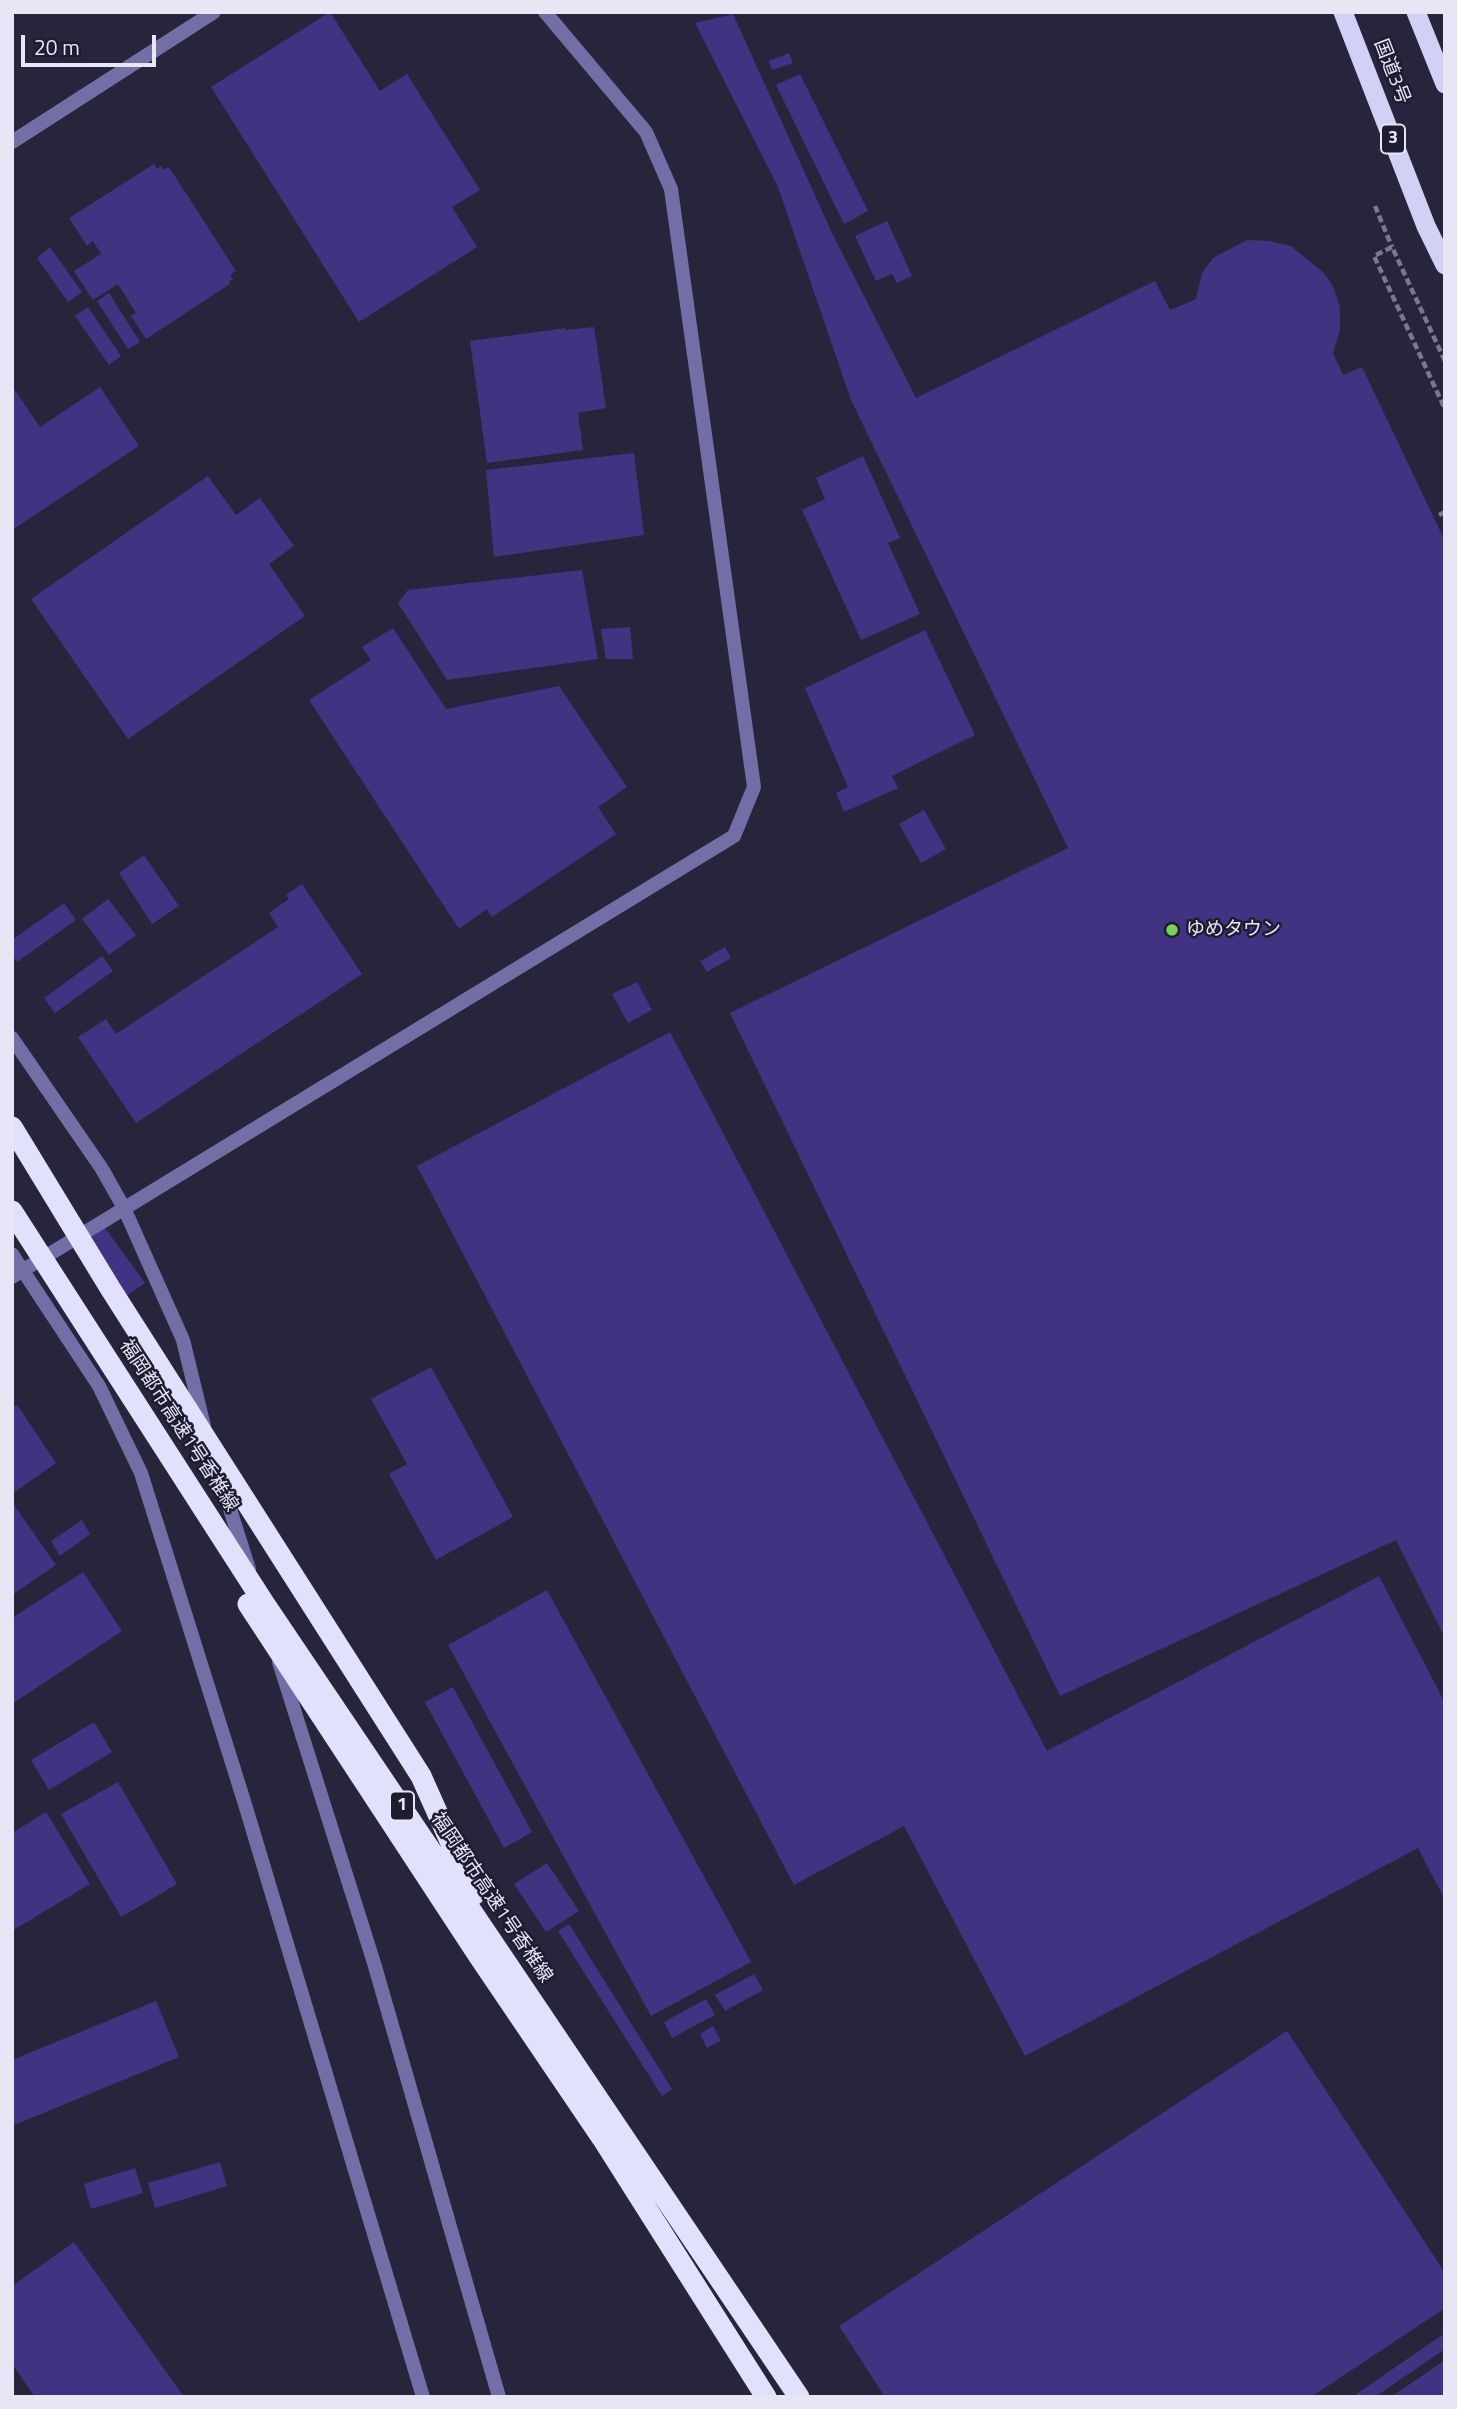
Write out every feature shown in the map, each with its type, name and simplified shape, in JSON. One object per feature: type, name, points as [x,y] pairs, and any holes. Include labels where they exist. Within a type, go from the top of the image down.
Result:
[{"type":"highway","name":"国道3号","points":[[1343,12],[1426,226],[1445,265]]},
{"type":"highway","points":[[1416,12],[1445,84]]},
{"type":"highway","points":[[12,1128],[110,1288],[421,1776],[498,1947]]},
{"type":"highway","name":"福岡都市高速1号香椎線","points":[[12,1211],[264,1603],[799,2397]]},
{"type":"highway","name":"福岡都市高速1号香椎線","points":[[12,1231],[245,1600],[478,1955],[602,2138],[766,2397]]},
{"type":"street","points":[[12,142],[214,12]]},
{"type":"street","points":[[18,1274],[734,836],[754,787],[671,189],[646,132],[545,12]]},
{"type":"street","points":[[12,1038],[102,1169],[124,1208],[183,1340],[204,1425],[374,1963],[499,2397]]},
{"type":"street","points":[[12,1254],[18,1274],[99,1386],[141,1473],[244,1801],[422,2397]]},
{"type":"path","points":[[1375,206],[1445,360]]},
{"type":"path","points":[[1392,247],[1374,256],[1445,409]]},
{"type":"path","points":[[1439,515],[1445,512]]},
{"type":"building","points":[[330,12],[380,91],[407,74],[480,190],[452,207],[477,247],[359,322],[211,87]]},
{"type":"building","name":"ゆめタウン","points":[[733,14],[832,233],[916,398],[1155,281],[1170,310],[1196,299],[1202,273],[1213,258],[1247,240],[1291,246],[1323,272],[1333,286],[1340,307],[1340,330],[1333,353],[1343,375],[1362,367],[1445,541],[1445,1638],[1396,1540],[1060,1696],[730,1013],[1068,848],[851,400],[778,187],[695,23]]},
{"type":"building","points":[[789,53],[793,63],[772,70],[769,61]]},
{"type":"building","points":[[800,74],[868,211],[844,224],[776,85]]},
{"type":"building","points":[[154,164],[157,169],[161,166],[164,170],[169,167],[236,271],[230,275],[233,279],[229,281],[230,284],[146,339],[131,316],[136,313],[118,284],[93,300],[74,271],[101,254],[93,241],[87,246],[69,218]]},
{"type":"building","points":[[887,221],[912,276],[897,283],[892,274],[876,281],[855,236]]},
{"type":"building","points":[[50,247],[82,292],[68,302],[37,258]]},
{"type":"building","points":[[109,293],[140,342],[128,349],[97,301]]},
{"type":"building","points":[[88,307],[121,356],[109,365],[75,316]]},
{"type":"building","points":[[594,327],[606,408],[578,413],[583,450],[487,463],[470,341],[566,328]]},
{"type":"building","points":[[12,386],[40,427],[100,387],[139,446],[12,530]]},
{"type":"building","points":[[634,453],[644,535],[494,557],[486,470]]},
{"type":"building","points":[[863,456],[900,538],[888,543],[920,614],[861,640],[802,510],[825,499],[816,478]]},
{"type":"building","points":[[208,476],[236,515],[260,498],[294,546],[269,564],[305,616],[128,739],[31,599]]},
{"type":"building","points":[[582,570],[598,659],[447,680],[398,603],[408,590]]},
{"type":"building","points":[[630,627],[633,659],[606,659],[601,629]]},
{"type":"building","points":[[393,628],[446,709],[559,686],[627,787],[598,807],[616,834],[492,917],[487,909],[459,929],[309,700],[371,660],[362,647]]},
{"type":"building","points":[[925,630],[975,735],[892,776],[898,788],[844,812],[836,793],[848,787],[805,688]]},
{"type":"building","points":[[924,810],[946,849],[921,863],[899,824]]},
{"type":"building","points":[[144,855],[179,906],[152,924],[119,873]]},
{"type":"building","points":[[302,884],[362,974],[136,1123],[78,1037],[106,1019],[116,1034],[278,927],[269,913],[289,899],[286,895]]},
{"type":"building","points":[[108,899],[136,935],[109,955],[82,919]]},
{"type":"building","points":[[64,903],[76,920],[17,962],[12,955],[12,940]]},
{"type":"building","points":[[725,947],[731,958],[707,972],[700,961]]},
{"type":"building","points":[[102,956],[113,971],[55,1013],[44,998]]},
{"type":"building","points":[[637,982],[652,1010],[628,1023],[612,994]]},
{"type":"building","points":[[670,1032],[1047,1751],[1379,1576],[1445,1703],[1445,1900],[1418,1848],[1025,2056],[904,1826],[794,1885],[417,1166]]},
{"type":"building","points":[[105,1228],[145,1283],[121,1300],[84,1242]]},
{"type":"building","points":[[431,1367],[513,1517],[436,1560],[389,1474],[407,1464],[371,1399]]},
{"type":"building","points":[[12,1405],[18,1406],[56,1463],[12,1494]]},
{"type":"building","points":[[12,1502],[56,1565],[12,1595]]},
{"type":"building","points":[[82,1520],[90,1534],[60,1556],[51,1541]]},
{"type":"building","points":[[83,1572],[122,1631],[12,1704],[12,1618]]},
{"type":"building","points":[[547,1590],[751,1962],[651,2016],[448,1645]]},
{"type":"building","points":[[453,1687],[532,1832],[504,1848],[425,1702]]},
{"type":"building","points":[[94,1722],[112,1752],[49,1790],[31,1760]]},
{"type":"building","points":[[118,1782],[177,1884],[121,1917],[61,1814]]},
{"type":"building","points":[[46,1812],[90,1884],[12,1931],[12,1833]]},
{"type":"building","points":[[547,1863],[579,1911],[546,1932],[514,1884]]},
{"type":"building","points":[[569,1924],[672,2089],[662,2096],[558,1931]]},
{"type":"building","points":[[754,1974],[763,1990],[725,2011],[715,1995]]},
{"type":"building","points":[[706,1999],[715,2015],[672,2038],[664,2022]]},
{"type":"building","points":[[156,2001],[179,2057],[12,2126],[12,2060]]},
{"type":"building","points":[[713,2026],[721,2041],[707,2048],[700,2034]]},
{"type":"building","points":[[1287,2031],[1445,2273],[1445,2308],[1311,2397],[885,2397],[839,2326]]},
{"type":"building","points":[[220,2162],[227,2186],[155,2208],[148,2183]]},
{"type":"building","points":[[135,2168],[143,2193],[91,2209],[84,2184]]},
{"type":"building","points":[[74,2242],[184,2397],[35,2397],[12,2364],[12,2286]]},
{"type":"building","points":[[1445,2333],[1445,2349],[1375,2397],[1352,2397]]},
{"type":"building","points":[[1445,2360],[1445,2395],[1391,2397]]},
{"type":"place","name":"ゆめタウン","points":[[1172,930]]}]
